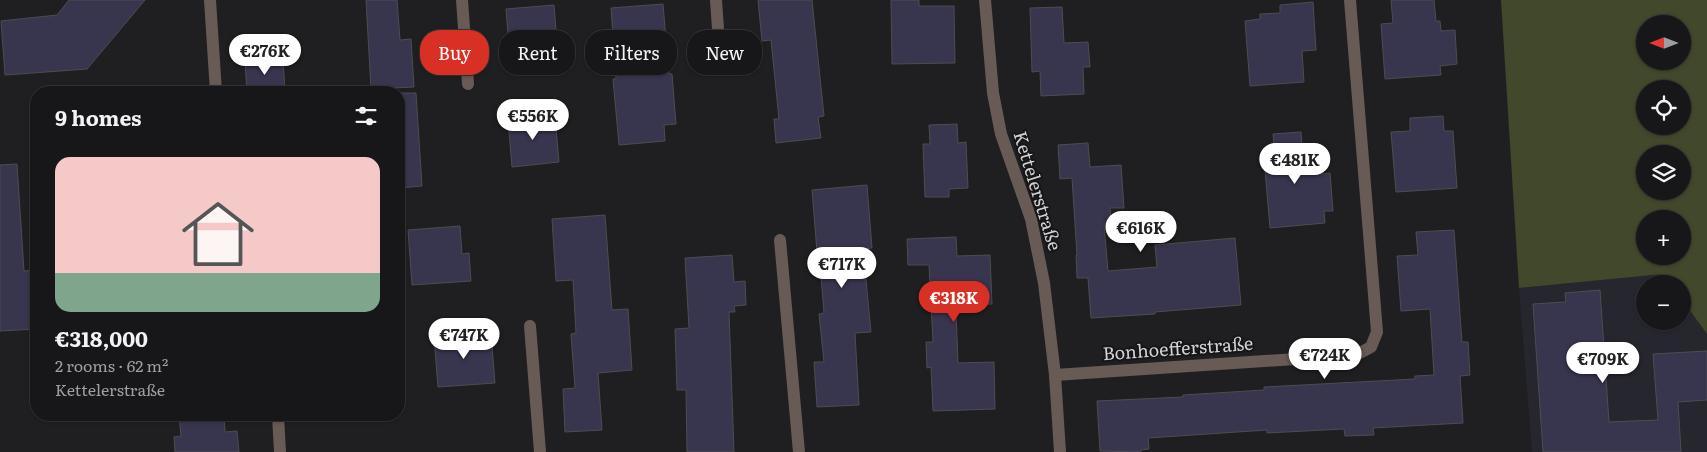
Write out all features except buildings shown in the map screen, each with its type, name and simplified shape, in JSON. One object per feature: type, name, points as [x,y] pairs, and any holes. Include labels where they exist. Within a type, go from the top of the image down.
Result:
[{"type":"street","points":[[210,0],[216,86]]},
{"type":"street","points":[[462,0],[468,84]]},
{"type":"street","points":[[716,0],[718,30]]},
{"type":"street","name":"Kettelerstraße","points":[[985,0],[993,93],[1002,134],[1037,242],[1056,375],[1060,452]]},
{"type":"street","name":"Bonhoefferstraße","points":[[1056,375],[1356,355],[1371,347],[1377,332],[1350,0]]},
{"type":"street","points":[[780,240],[799,452]]},
{"type":"street","points":[[530,326],[540,452]]},
{"type":"street","points":[[278,421],[280,452]]},
{"type":"shaded area","points":[[1636,277],[1636,330],[1691,330],[1691,312],[1707,334],[1707,452],[1532,452],[1519,288]]},
{"type":"green space","points":[[1501,0],[1707,0],[1707,334],[1691,312],[1691,275],[1663,274],[1636,275],[1636,277],[1519,288]]}]
